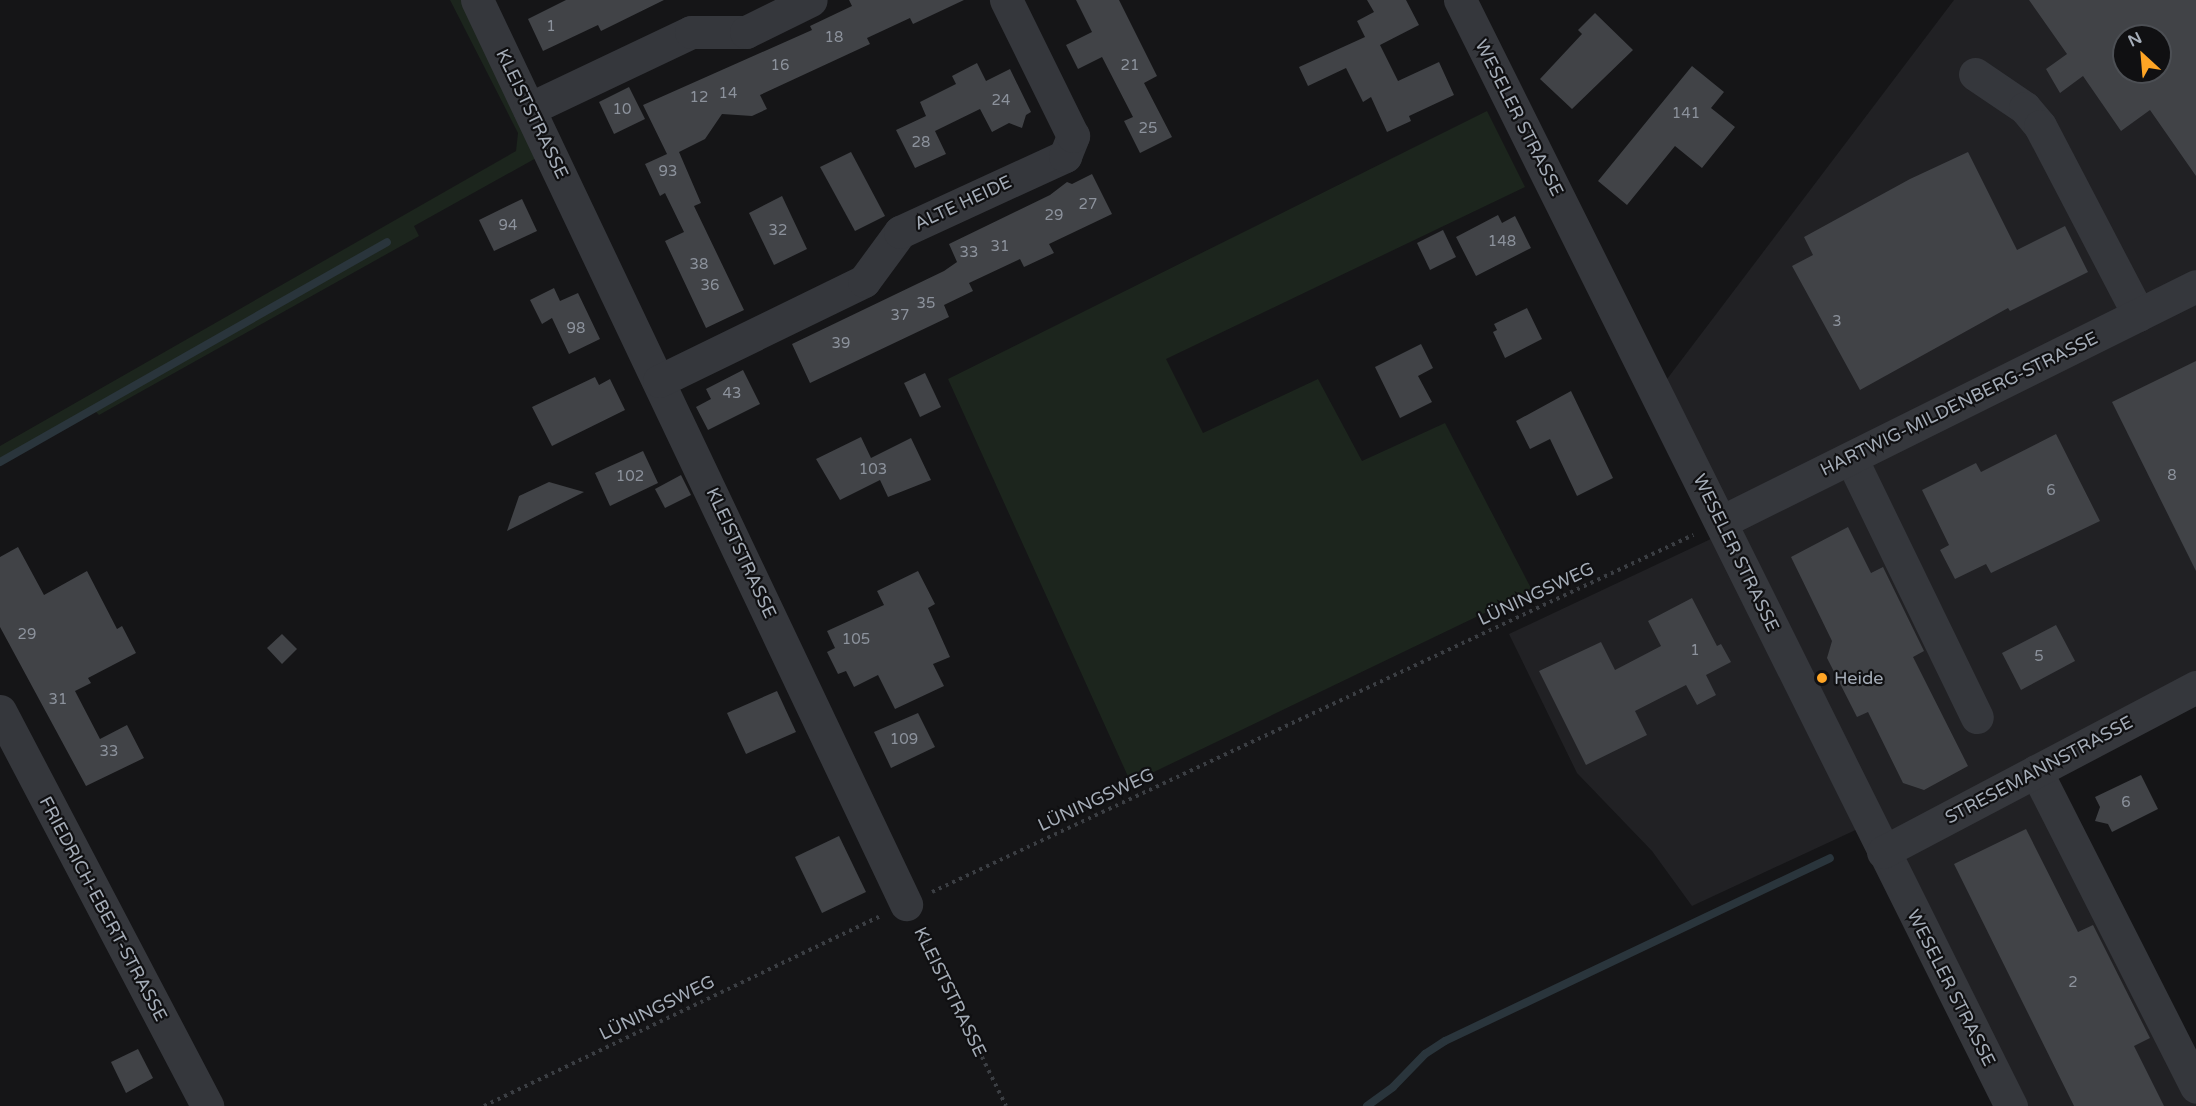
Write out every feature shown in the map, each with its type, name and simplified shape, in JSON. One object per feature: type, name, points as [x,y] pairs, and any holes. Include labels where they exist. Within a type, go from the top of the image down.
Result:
[{"type":"street","name":"KLEISTSTRASSE","points":[[477,0],[660,381],[906,904]]},
{"type":"street","points":[[529,109],[691,32],[746,32],[811,0]]},
{"type":"street","name":"ALTE HEIDE","points":[[660,381],[864,281],[900,232],[1065,156],[1073,136],[1006,0]]},
{"type":"street","name":"WESELER STRASSE","points":[[1460,0],[2011,1106]]},
{"type":"street","points":[[1975,74],[2025,108],[2040,126],[2139,315]]},
{"type":"street","name":"HARTWIG-MILDENBERG-STRASSE","points":[[1721,522],[2196,286]]},
{"type":"street","points":[[1851,458],[1977,717]]},
{"type":"street","name":"STRESEMANNSTRASSE","points":[[1883,852],[2196,687]]},
{"type":"street","name":"FRIEDRICH-EBERT-STRASSE","points":[[0,711],[207,1106]]},
{"type":"street","points":[[2036,771],[2196,1087]]},
{"type":"path","name":"LÜNINGSWEG","points":[[484,1106],[906,904],[1721,522]]},
{"type":"path","name":"KLEISTSTRASSE","points":[[906,904],[1006,1106]]},
{"type":"shaded area","points":[[450,0],[461,0],[538,157],[414,226],[419,236],[99,415],[95,411],[0,463],[0,446],[516,151],[518,133]]},
{"type":"shaded area","points":[[1954,0],[2196,0],[2196,699],[2049,778],[2196,1072],[2196,1106],[2027,1106],[1862,827],[1692,906],[1652,851],[1577,773],[1509,634],[1732,529],[1661,387]]},
{"type":"shaded area","points":[[1487,111],[1525,187],[1166,359],[1203,433],[1318,379],[1362,461],[1445,423],[1532,590],[1131,783],[948,379]]},
{"type":"building","points":[[566,0],[664,0],[601,31],[598,25],[543,51],[528,19]]},
{"type":"building","points":[[849,0],[964,0],[913,24],[910,18],[867,38],[870,44],[760,95],[767,109],[752,116],[722,114],[705,139],[679,152],[701,203],[694,206],[744,310],[706,328],[665,241],[684,232],[665,193],[660,196],[645,164],[667,154],[643,105],[812,30],[810,26],[852,6]]},
{"type":"building","points":[[1076,0],[1119,0],[1157,76],[1144,83],[1172,137],[1140,153],[1124,121],[1133,117],[1102,57],[1078,69],[1066,45],[1092,32]]},
{"type":"building","points":[[1367,0],[1406,0],[1419,25],[1380,45],[1398,81],[1439,62],[1454,95],[1409,116],[1411,121],[1387,132],[1371,97],[1363,102],[1346,68],[1308,86],[1299,67],[1365,37],[1357,21],[1374,12]]},
{"type":"building","points":[[2029,0],[2196,0],[2196,176],[2150,110],[2121,131],[2083,76],[2060,93],[2046,69],[2067,54]]},
{"type":"building","points":[[1595,13],[1633,50],[1572,109],[1540,79],[1582,34],[1578,30]]},
{"type":"building","points":[[977,63],[986,81],[1010,69],[1031,112],[1026,115],[1022,128],[1009,123],[992,132],[980,109],[935,131],[946,154],[915,168],[896,130],[926,116],[920,102],[956,84],[952,76]]},
{"type":"building","points":[[1692,66],[1724,92],[1711,108],[1735,127],[1702,168],[1675,146],[1627,205],[1598,181]]},
{"type":"building","points":[[629,87],[645,119],[614,134],[599,102]]},
{"type":"building","points":[[851,152],[885,216],[855,231],[820,167]]},
{"type":"building","points":[[1968,152],[2017,250],[2065,226],[2088,272],[2010,311],[2008,308],[1860,390],[1792,266],[1813,255],[1804,237],[1910,179]]},
{"type":"building","points":[[1092,174],[1112,214],[1049,244],[1054,253],[1024,267],[1020,259],[969,283],[973,291],[944,305],[949,317],[810,383],[792,344],[944,271],[957,262],[949,244],[1050,195],[1067,182],[1072,184]]},
{"type":"building","points":[[782,196],[807,249],[774,265],[749,213]]},
{"type":"building","points":[[522,199],[537,231],[494,251],[479,220]]},
{"type":"building","points":[[1498,215],[1502,223],[1515,216],[1531,248],[1476,276],[1456,237]]},
{"type":"building","points":[[1443,230],[1456,257],[1430,270],[1417,243]]},
{"type":"building","points":[[554,288],[560,301],[578,293],[600,339],[569,354],[552,318],[542,324],[530,300]]},
{"type":"building","points":[[1527,308],[1542,339],[1505,358],[1493,332],[1497,330],[1494,324]]},
{"type":"building","points":[[1421,344],[1433,368],[1418,376],[1432,402],[1400,418],[1375,367]]},
{"type":"building","points":[[2196,361],[2196,571],[2112,402]]},
{"type":"building","points":[[743,370],[760,404],[708,430],[696,407],[711,399],[706,389]]},
{"type":"building","points":[[925,373],[941,407],[920,417],[904,383]]},
{"type":"building","points":[[595,377],[599,385],[610,379],[625,410],[552,446],[532,407]]},
{"type":"building","points":[[1571,391],[1613,478],[1577,496],[1550,439],[1530,449],[1516,421]]},
{"type":"building","points":[[2056,434],[2100,521],[1991,573],[1986,564],[1955,579],[1940,550],[1949,545],[1922,490],[1976,463],[1981,472]]},
{"type":"building","points":[[861,437],[871,458],[911,438],[931,480],[888,497],[880,480],[840,500],[816,459]]},
{"type":"building","points":[[643,451],[658,483],[610,506],[595,473]]},
{"type":"building","points":[[681,475],[691,495],[665,508],[655,489]]},
{"type":"building","points":[[549,482],[584,492],[507,531],[519,496]]},
{"type":"building","points":[[1848,527],[1871,573],[1883,567],[1924,651],[1913,657],[1968,766],[1924,790],[1903,783],[1868,712],[1857,717],[1827,658],[1832,641],[1791,557]]},
{"type":"building","points":[[18,547],[44,595],[87,571],[117,629],[122,626],[136,653],[88,678],[91,683],[75,691],[100,739],[127,725],[144,758],[86,786],[0,627],[0,557]]},
{"type":"building","points":[[918,571],[935,604],[928,608],[950,657],[933,664],[944,686],[895,709],[878,675],[854,687],[846,671],[838,674],[827,652],[835,648],[827,631],[884,605],[877,591]]},
{"type":"building","points":[[1692,598],[1717,646],[1721,644],[1731,662],[1706,675],[1716,695],[1697,705],[1686,685],[1635,711],[1647,735],[1586,765],[1539,671],[1601,642],[1615,670],[1661,646],[1648,621]]},
{"type":"building","points":[[2056,625],[2075,661],[2021,690],[2002,653]]},
{"type":"building","points":[[282,634],[297,649],[282,664],[267,648]]},
{"type":"building","points":[[777,691],[796,732],[746,754],[727,713]]},
{"type":"building","points":[[918,713],[935,747],[891,768],[874,732]]},
{"type":"building","points":[[2141,775],[2158,809],[2112,832],[2108,824],[2095,821],[2100,807],[2095,797]]},
{"type":"building","points":[[2026,829],[2078,932],[2093,925],[2150,1038],[2134,1046],[2164,1106],[2074,1106],[1954,864]]},
{"type":"building","points":[[839,836],[866,892],[822,913],[795,857]]},
{"type":"building","points":[[138,1049],[153,1078],[126,1093],[111,1062]]},
{"type":"waterway","points":[[0,462],[387,242]]},
{"type":"waterway","points":[[1367,1106],[1393,1087],[1425,1054],[1445,1041],[1830,858]]},
{"type":"place","name":"Heide","points":[[1822,678]]}]
